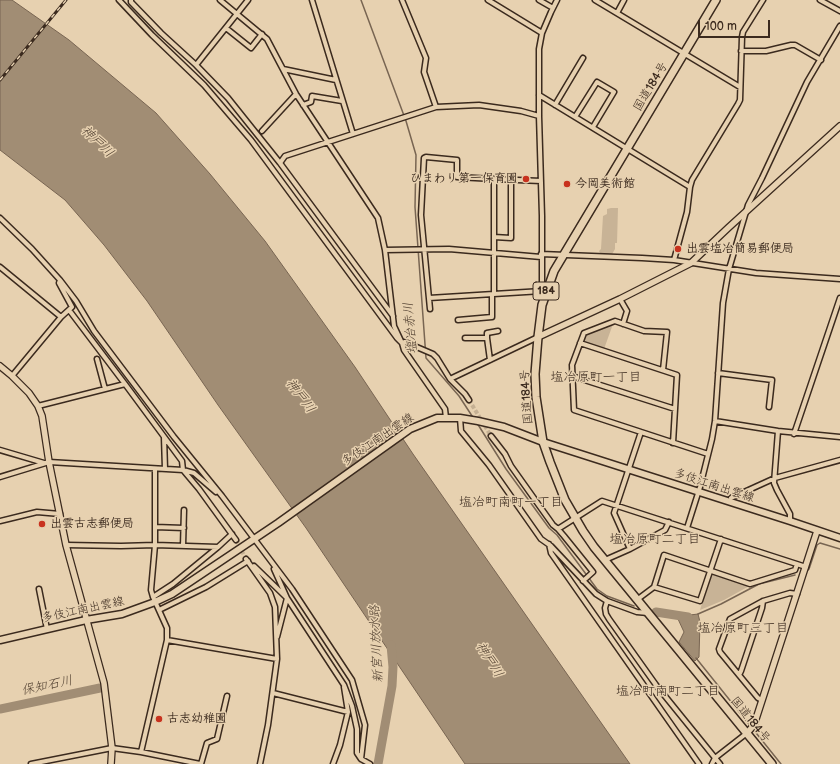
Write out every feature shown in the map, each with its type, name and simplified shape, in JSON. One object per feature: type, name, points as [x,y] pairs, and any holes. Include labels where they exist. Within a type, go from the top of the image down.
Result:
[{"type":"highway","name":"国道184号","points":[[716,0],[563,255],[544,291],[535,374],[536,397],[543,442],[558,484],[575,518],[604,560],[638,599],[772,764]]},
{"type":"main road","name":"多伎江南出雲線","points":[[0,640],[86,620],[122,614],[154,599],[172,594],[260,535],[410,429],[437,418],[478,420],[504,427],[543,442],[840,538]]},
{"type":"street","points":[[119,0],[152,35],[204,85],[251,140],[402,343]]},
{"type":"street","points":[[131,0],[161,33],[196,64],[228,98],[280,163],[393,317]]},
{"type":"street","points":[[220,0],[267,39],[296,94],[378,218],[385,250],[394,326],[404,350],[445,410],[446,418]]},
{"type":"street","points":[[196,64],[248,0]]},
{"type":"street","points":[[312,0],[353,134]]},
{"type":"street","points":[[402,0],[426,58],[424,72],[436,106]]},
{"type":"street","points":[[488,0],[542,32]]},
{"type":"street","points":[[539,0],[553,8]]},
{"type":"street","points":[[429,298],[544,291],[541,255],[539,49],[542,32],[558,0]]},
{"type":"street","points":[[597,0],[740,87]]},
{"type":"street","points":[[617,13],[624,0]]},
{"type":"street","points":[[674,260],[687,212],[692,180],[738,104],[743,32],[763,0]]},
{"type":"street","points":[[820,0],[840,11]]},
{"type":"street","points":[[687,528],[708,454],[715,421],[723,303],[729,269],[748,205],[807,82],[840,26]]},
{"type":"street","points":[[226,28],[251,48],[262,34]]},
{"type":"street","points":[[741,51],[766,51],[795,45],[821,60]]},
{"type":"street","points":[[555,105],[583,58]]},
{"type":"street","points":[[283,69],[336,80]]},
{"type":"street","points":[[575,117],[597,82],[614,92],[593,128]]},
{"type":"street","points":[[262,131],[296,94]]},
{"type":"street","points":[[539,95],[627,147],[690,187]]},
{"type":"street","points":[[303,105],[310,102],[312,96],[342,101]]},
{"type":"street","points":[[280,163],[285,156],[436,106],[480,105],[521,111],[539,116]]},
{"type":"street","points":[[450,379],[620,299],[691,263],[840,126]]},
{"type":"street","points":[[430,309],[421,215],[424,158],[426,156],[457,160],[457,176],[541,181]]},
{"type":"street","points":[[458,320],[492,317],[494,179]]},
{"type":"street","points":[[494,237],[511,238],[511,180]]},
{"type":"street","points":[[0,218],[32,249],[60,280],[76,301],[94,331],[292,589],[352,680],[365,725],[361,759]]},
{"type":"street","points":[[385,250],[449,249],[494,253],[674,260],[756,273],[840,279]]},
{"type":"street","points":[[0,267],[61,318]]},
{"type":"street","points":[[12,376],[72,307],[59,284],[60,280]]},
{"type":"street","points":[[794,434],[840,298]]},
{"type":"street","points":[[620,299],[627,311],[623,324]]},
{"type":"street","points":[[69,310],[182,460],[183,470],[199,489],[236,540]]},
{"type":"street","points":[[663,370],[667,332],[644,331],[615,321],[584,333],[572,365],[574,410],[708,454]]},
{"type":"street","points":[[490,360],[487,333],[498,331]]},
{"type":"street","points":[[465,338],[487,338]]},
{"type":"street","points":[[402,343],[405,342],[433,354],[450,379],[469,400]]},
{"type":"street","points":[[580,343],[677,375],[673,443]]},
{"type":"street","points":[[97,359],[105,389]]},
{"type":"street","points":[[1,370],[12,376],[29,393],[38,406],[42,416],[45,430],[47,463],[66,545],[104,684],[112,748],[111,764]]},
{"type":"street","points":[[718,373],[772,380],[769,407]]},
{"type":"street","points":[[572,376],[675,409]]},
{"type":"street","points":[[38,406],[125,384]]},
{"type":"street","points":[[460,418],[461,431],[489,465],[541,539],[585,580],[596,594],[607,601],[637,612],[648,613]]},
{"type":"street","points":[[715,421],[794,434],[840,437]]},
{"type":"street","points":[[778,431],[774,483],[790,514],[790,521]]},
{"type":"street","points":[[630,549],[614,514],[641,432]]},
{"type":"street","points":[[491,436],[505,454],[511,466],[553,526],[558,529],[593,572],[585,580]]},
{"type":"street","points":[[164,437],[165,469]]},
{"type":"street","points":[[0,450],[47,463],[183,470],[194,473],[222,496]]},
{"type":"street","points":[[731,498],[775,478],[840,460]]},
{"type":"street","points":[[0,477],[47,463]]},
{"type":"street","points":[[141,752],[167,640],[167,628],[151,590],[155,545],[155,469]]},
{"type":"street","points":[[558,529],[602,501],[806,567]]},
{"type":"street","points":[[183,546],[184,510]]},
{"type":"street","points":[[0,521],[38,512],[60,514]]},
{"type":"street","points":[[604,560],[630,549],[665,530],[669,522]]},
{"type":"street","points":[[155,527],[184,528]]},
{"type":"street","points":[[712,764],[715,758],[754,725],[817,531]]},
{"type":"street","points":[[154,599],[174,584],[232,534]]},
{"type":"street","points":[[654,587],[700,601],[721,539]]},
{"type":"street","points":[[548,544],[551,553],[699,764]]},
{"type":"street","points":[[66,545],[218,547]]},
{"type":"street","points":[[638,599],[654,587],[664,555],[750,584],[795,570],[797,564]]},
{"type":"street","points":[[248,561],[246,559],[287,598]]},
{"type":"street","points":[[159,610],[206,587],[248,561]]},
{"type":"street","points":[[248,561],[270,593],[275,608],[277,660],[268,725],[260,764]]},
{"type":"street","points":[[271,562],[287,598],[344,684],[352,706],[357,729],[356,753],[361,759],[370,764]]},
{"type":"street","points":[[39,589],[47,629]]},
{"type":"street","points":[[762,700],[758,698],[719,649],[730,618],[763,601],[790,593],[797,594]]},
{"type":"street","points":[[276,643],[287,598]]},
{"type":"street","points":[[607,601],[605,608],[609,619],[656,685],[720,764]]},
{"type":"street","points":[[739,675],[763,601]]},
{"type":"street","points":[[167,640],[277,660]]},
{"type":"street","points":[[333,764],[340,745],[348,712],[344,684]]},
{"type":"street","points":[[273,693],[348,712]]},
{"type":"street","points":[[31,764],[112,748],[141,752],[200,764],[207,743],[217,739],[227,696]]},
{"type":"street","points":[[173,759],[173,764]]},
{"type":"shaded area","points":[[618,208],[617,243],[615,243],[615,249],[611,256],[601,255],[599,251],[601,249],[603,216],[607,214],[607,209]]},
{"type":"shaded area","points":[[613,324],[604,349],[584,342],[583,340],[585,334]]},
{"type":"shaded area","points":[[713,573],[751,585],[724,600],[700,610],[711,574]]},
{"type":"water","name":"神戸川","points":[[0,0],[12,0],[69,40],[156,113],[210,174],[265,241],[355,367],[413,454],[630,764],[465,764],[306,528],[218,405],[147,301],[104,245],[65,200],[0,150]]},
{"type":"water","points":[[678,614],[698,614],[700,622],[699,657],[695,661],[679,642],[684,632],[678,619]]},
{"type":"waterway","name":"塩冶赤川","points":[[361,0],[406,121],[416,155],[415,207],[426,358],[459,396],[474,419]]},
{"type":"waterway","name":"塩冶赤川","points":[[477,423],[506,469],[549,528],[557,535],[597,589],[607,596],[634,606]]},
{"type":"waterway","points":[[806,572],[809,569],[817,545],[820,543],[840,549]]},
{"type":"waterway","points":[[698,614],[759,584],[795,575]]},
{"type":"waterway","name":"塩冶赤川","points":[[656,612],[688,617]]},
{"type":"waterway","name":"新宮川放水路","points":[[378,764],[392,686],[393,667],[391,645]]},
{"type":"waterway","points":[[696,658],[781,764]]},
{"type":"waterway","name":"保知石川","points":[[0,709],[100,688]]},
{"type":"tunnel","points":[[469,400],[491,436]]},
{"type":"tunnel","points":[[236,540],[246,559]]},
{"type":"railway","points":[[0,80],[66,0]]},
{"type":"place","name":"ひまわり第一保育園","points":[[526,179]]},
{"type":"place","name":"今岡美術館","points":[[567,184]]},
{"type":"place","name":"出雲塩冶簡易郵便局","points":[[678,249]]},
{"type":"place","name":"出雲古志郵便局","points":[[42,524]]},
{"type":"place","name":"古志幼稚園","points":[[159,719]]},
{"type":"district","name":"塩冶原町一丁目","points":[[596,378]]},
{"type":"district","name":"塩冶町南町一丁目","points":[[511,503]]},
{"type":"district","name":"塩冶原町二丁目","points":[[655,540]]},
{"type":"district","name":"塩冶原町三丁目","points":[[743,629]]},
{"type":"district","name":"塩冶町南町二丁目","points":[[668,692]]}]
